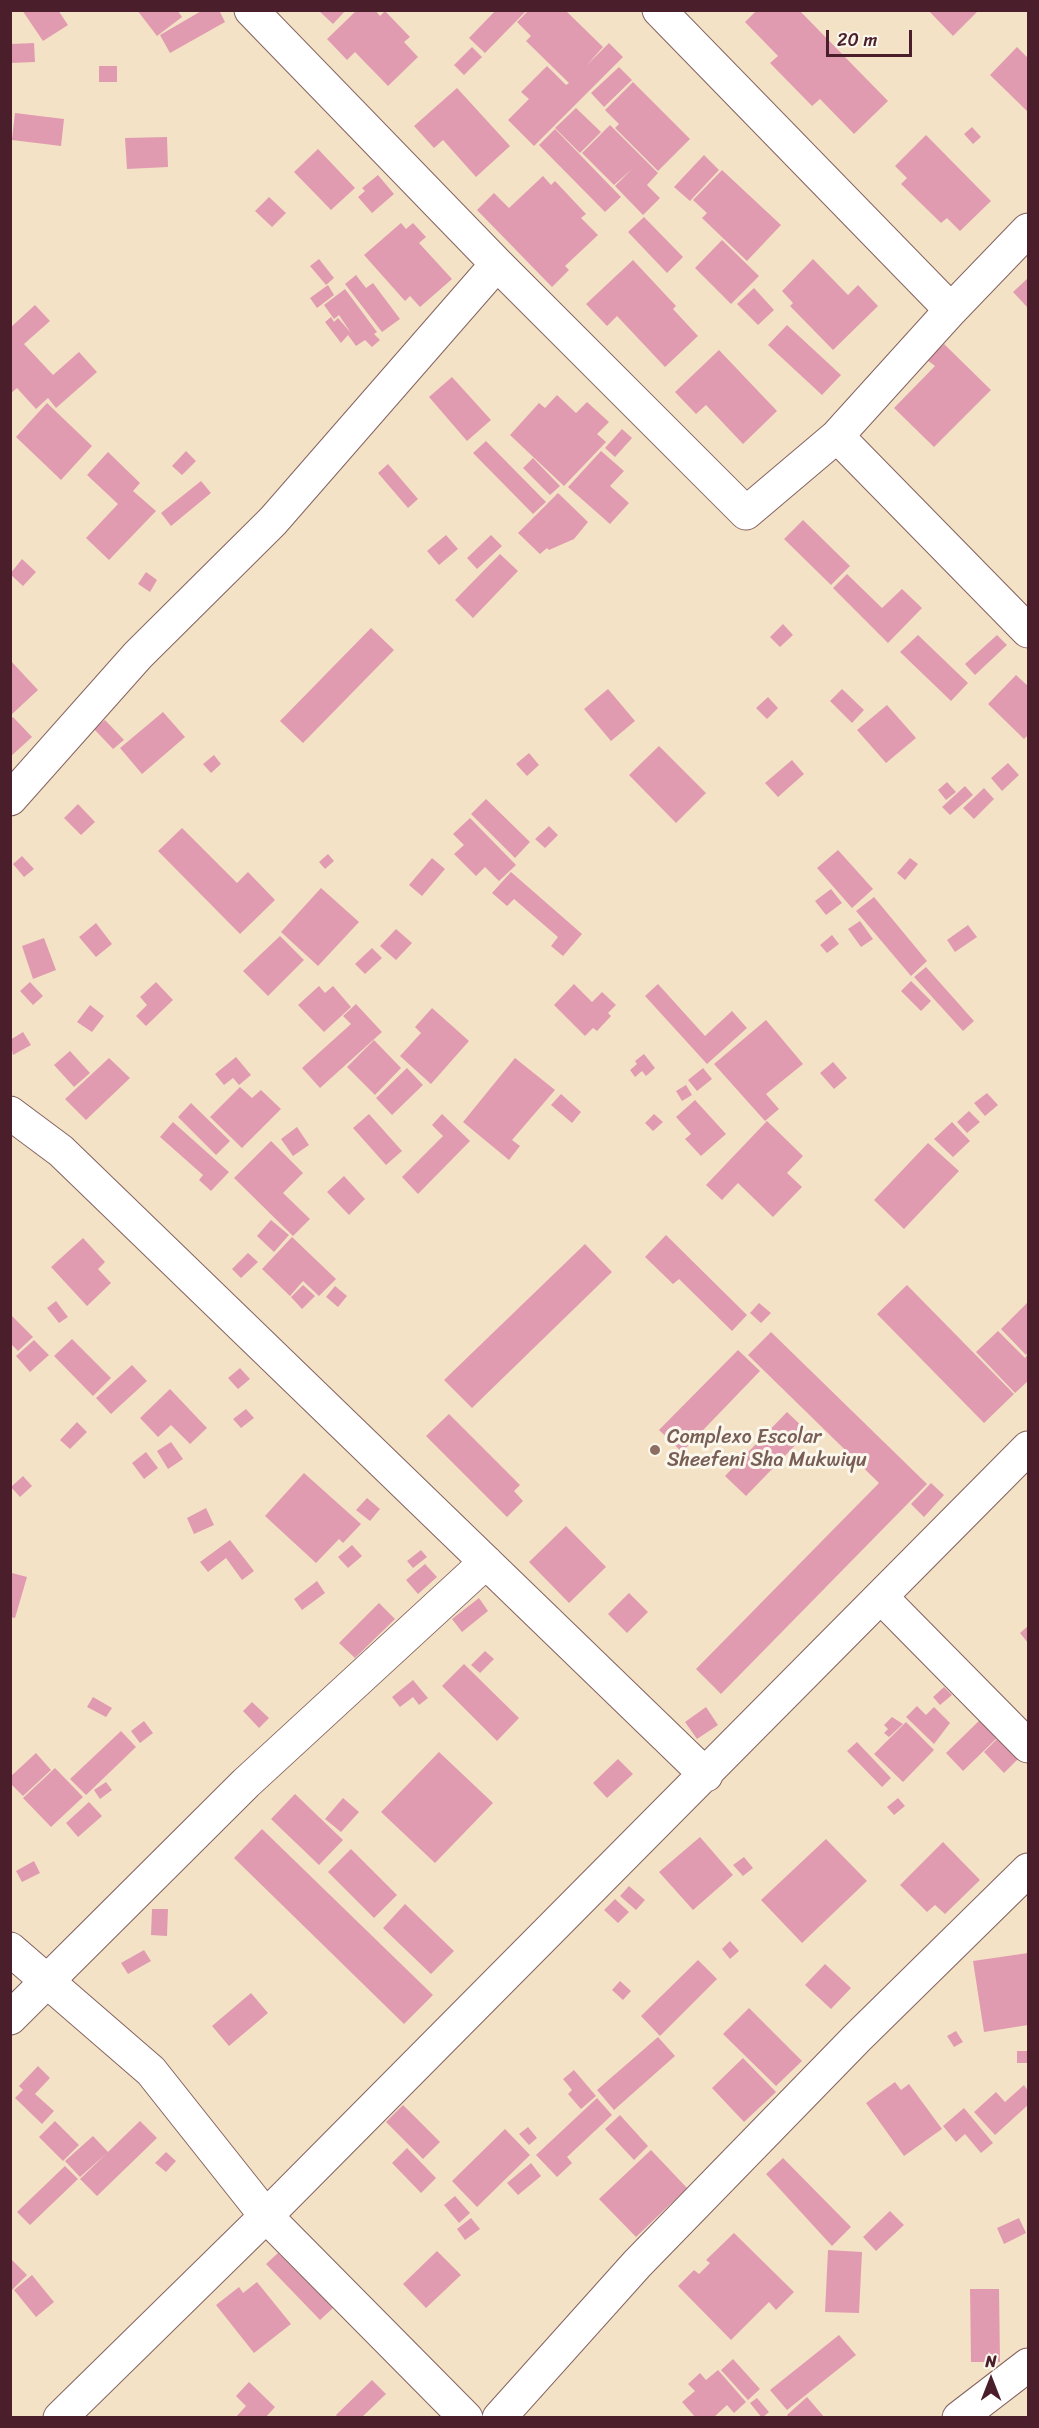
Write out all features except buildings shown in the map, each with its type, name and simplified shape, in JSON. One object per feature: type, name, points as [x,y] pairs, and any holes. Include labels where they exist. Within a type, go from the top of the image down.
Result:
[{"type":"street","points":[[251,10],[497,264],[746,513],[837,436],[951,310],[1029,230]]},
{"type":"street","points":[[659,10],[951,310]]},
{"type":"street","points":[[10,799],[138,655],[273,521],[497,264]]},
{"type":"street","points":[[837,436],[1029,631]]},
{"type":"street","points":[[10,1113],[61,1151],[706,1775]]},
{"type":"street","points":[[60,2418],[266,2216],[1029,1448]]},
{"type":"street","points":[[10,2018],[246,1783],[486,1562]]},
{"type":"street","points":[[882,1598],[1029,1746]]},
{"type":"street","points":[[499,2418],[637,2264],[858,2038],[1029,1870]]},
{"type":"street","points":[[10,1949],[152,2071],[266,2216],[466,2418]]},
{"type":"street","points":[[959,2418],[1029,2365]]},
{"type":"place","name":"Complexo Escolar Sheefeni Sha Mukwiyu","points":[[655,1450]]}]
